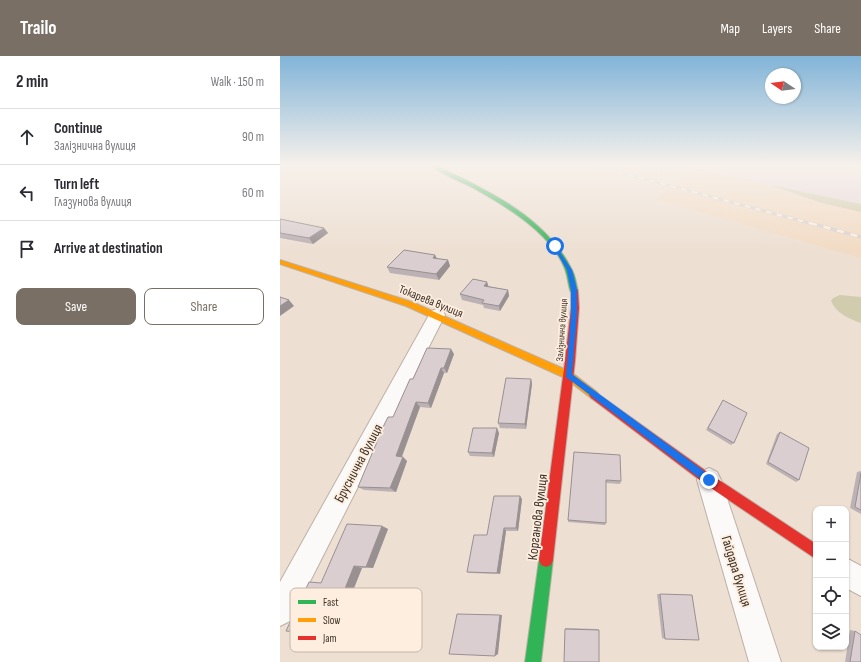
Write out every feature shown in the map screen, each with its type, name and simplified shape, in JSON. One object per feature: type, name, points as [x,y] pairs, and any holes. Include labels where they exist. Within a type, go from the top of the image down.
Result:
[{"type":"main road","name":"Залізнична вулиця","points":[[487,194],[534,226],[555,246],[569,270],[574,290],[574,315],[568,375]]},
{"type":"main road","name":"Токарева вулиця","points":[[280,262],[409,304],[437,315],[568,375],[709,480],[813,550]]},
{"type":"main road","name":"Корганова вулиця","points":[[533,662],[568,375]]},
{"type":"street","name":"Бруснична вулиця","points":[[292,588],[437,315]]},
{"type":"street","name":"Гайдара вулиця","points":[[709,480],[765,662]]},
{"type":"street","points":[[849,574],[861,582]]},
{"type":"street","name":"Бруснична вулиця","points":[[280,611],[290,592]]},
{"type":"shaded area","points":[[661,194],[797,194],[822,203],[861,212],[861,258],[655,199]]},
{"type":"shaded area","points":[[797,194],[814,194],[861,204],[861,212],[822,203]]},
{"type":"shaded area","points":[[815,194],[861,194],[861,204]]},
{"type":"shaded area","points":[[840,295],[861,297],[861,323],[843,315],[833,305],[831,301],[833,298]]},
{"type":"building","points":[[280,219],[324,228],[309,238],[280,233]]},
{"type":"building","points":[[404,250],[435,255],[433,258],[448,260],[436,274],[387,267]]},
{"type":"building","points":[[473,279],[487,282],[484,286],[508,290],[499,306],[482,303],[484,300],[460,294]]},
{"type":"building","points":[[280,297],[289,300],[280,306]]},
{"type":"building","points":[[427,348],[451,349],[444,368],[441,368],[428,403],[416,402],[396,456],[403,457],[390,488],[358,487],[384,425],[388,417],[393,417],[410,379],[413,379]]},
{"type":"building","points":[[506,378],[531,379],[525,424],[498,423]]},
{"type":"building","points":[[723,400],[747,413],[734,443],[708,428]]},
{"type":"building","points":[[473,428],[497,428],[492,453],[468,452]]},
{"type":"building","points":[[780,432],[809,448],[799,480],[768,462]]},
{"type":"building","points":[[574,452],[620,455],[621,481],[606,480],[606,523],[568,520]]},
{"type":"building","points":[[861,473],[861,510],[855,507]]},
{"type":"building","points":[[494,496],[520,496],[516,528],[504,528],[497,573],[467,572],[474,535],[487,535]]},
{"type":"building","points":[[347,524],[382,526],[366,567],[354,566],[345,588],[306,588],[309,582],[321,583]]},
{"type":"building","points":[[660,594],[692,595],[699,640],[665,639]]},
{"type":"building","points":[[457,614],[500,615],[495,656],[449,654]]},
{"type":"building","points":[[290,622],[290,631],[286,631]]},
{"type":"building","points":[[565,629],[599,630],[599,662],[564,662]]},
{"type":"building","points":[[855,631],[861,635],[861,662],[850,662]]},
{"type":"railway","points":[[702,194],[813,224]]},
{"type":"railway","points":[[810,223],[861,237]]},
{"type":"traffic: fast","points":[[488,194],[520,215],[540,231],[557,249],[568,269],[574,291]]},
{"type":"traffic: fast","points":[[533,662],[546,560]]},
{"type":"traffic: slow","points":[[280,262],[409,304],[568,375],[594,395]]},
{"type":"traffic: jam","points":[[546,560],[570,361],[575,308],[574,291]]},
{"type":"traffic: jam","points":[[594,395],[709,480],[813,550]]},
{"type":"route","points":[[555,246],[569,270],[574,290],[574,315],[568,375],[709,480]]}]
